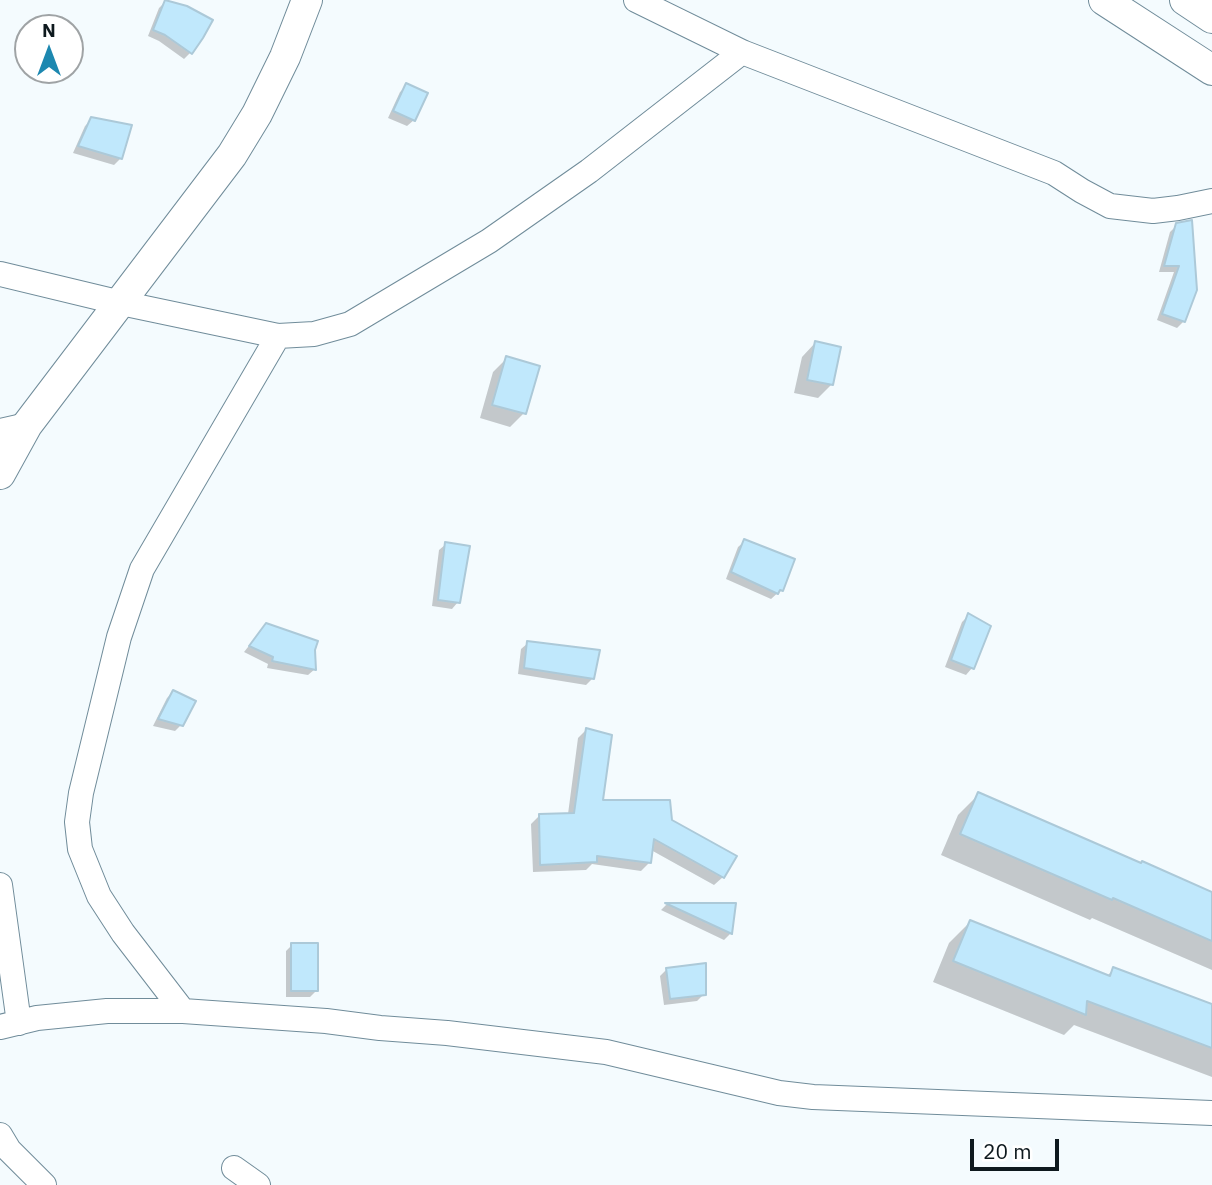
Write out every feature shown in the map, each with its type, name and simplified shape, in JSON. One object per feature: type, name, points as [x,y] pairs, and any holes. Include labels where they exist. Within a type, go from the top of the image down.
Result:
[{"type":"street","points":[[0,474],[14,428],[121,303],[232,155],[285,57],[306,0]]},
{"type":"street","points":[[636,0],[742,52],[1054,173],[1110,206],[1153,211],[1212,201]]},
{"type":"street","points":[[1104,0],[1212,70]]},
{"type":"street","points":[[1185,0],[1212,18]]},
{"type":"street","points":[[0,274],[278,336],[314,334],[350,324],[489,241],[589,172],[742,52]]},
{"type":"street","points":[[183,1011],[123,933],[100,896],[80,849],[77,822],[80,793],[119,637],[142,569],[278,336]]},
{"type":"street","points":[[0,885],[10,1025],[37,1018],[107,1011],[183,1011],[326,1021],[606,1052],[779,1093],[802,1096],[1212,1113]]},
{"type":"street","points":[[0,1135],[9,1150],[44,1185]]},
{"type":"street","points":[[233,1168],[258,1185]]},
{"type":"building","points":[[165,0],[187,6],[213,20],[192,54],[153,30]]},
{"type":"building","points":[[406,83],[428,93],[415,121],[393,111]]},
{"type":"building","points":[[91,117],[132,125],[122,159],[78,146]]},
{"type":"building","points":[[1192,220],[1197,290],[1185,322],[1162,314],[1179,266],[1164,266],[1176,223]]},
{"type":"building","points":[[815,341],[841,347],[833,385],[807,380]]},
{"type":"building","points":[[506,356],[540,366],[526,414],[492,405]]},
{"type":"building","points":[[744,539],[795,559],[783,591],[780,590],[778,594],[731,572]]},
{"type":"building","points":[[445,542],[470,546],[460,603],[438,600]]},
{"type":"building","points":[[968,613],[991,626],[974,669],[951,660]]},
{"type":"building","points":[[266,623],[318,641],[315,650],[316,670],[272,661],[273,657],[249,646]]},
{"type":"building","points":[[527,641],[600,650],[594,679],[524,668]]},
{"type":"building","points":[[173,690],[196,701],[183,726],[158,719]]},
{"type":"building","points":[[586,728],[612,735],[603,800],[670,800],[672,820],[737,856],[724,878],[654,839],[651,863],[597,856],[597,862],[540,865],[539,814],[574,813]]},
{"type":"building","points":[[978,792],[1212,892],[1212,941],[960,834]]},
{"type":"building","points":[[665,903],[736,903],[732,934]]},
{"type":"building","points":[[970,920],[1110,976],[1113,967],[1212,1004],[1212,1048],[1087,1001],[1086,1015],[953,961]]},
{"type":"building","points":[[291,943],[318,943],[318,991],[291,991]]},
{"type":"building","points":[[706,963],[706,995],[670,999],[666,968]]}]
